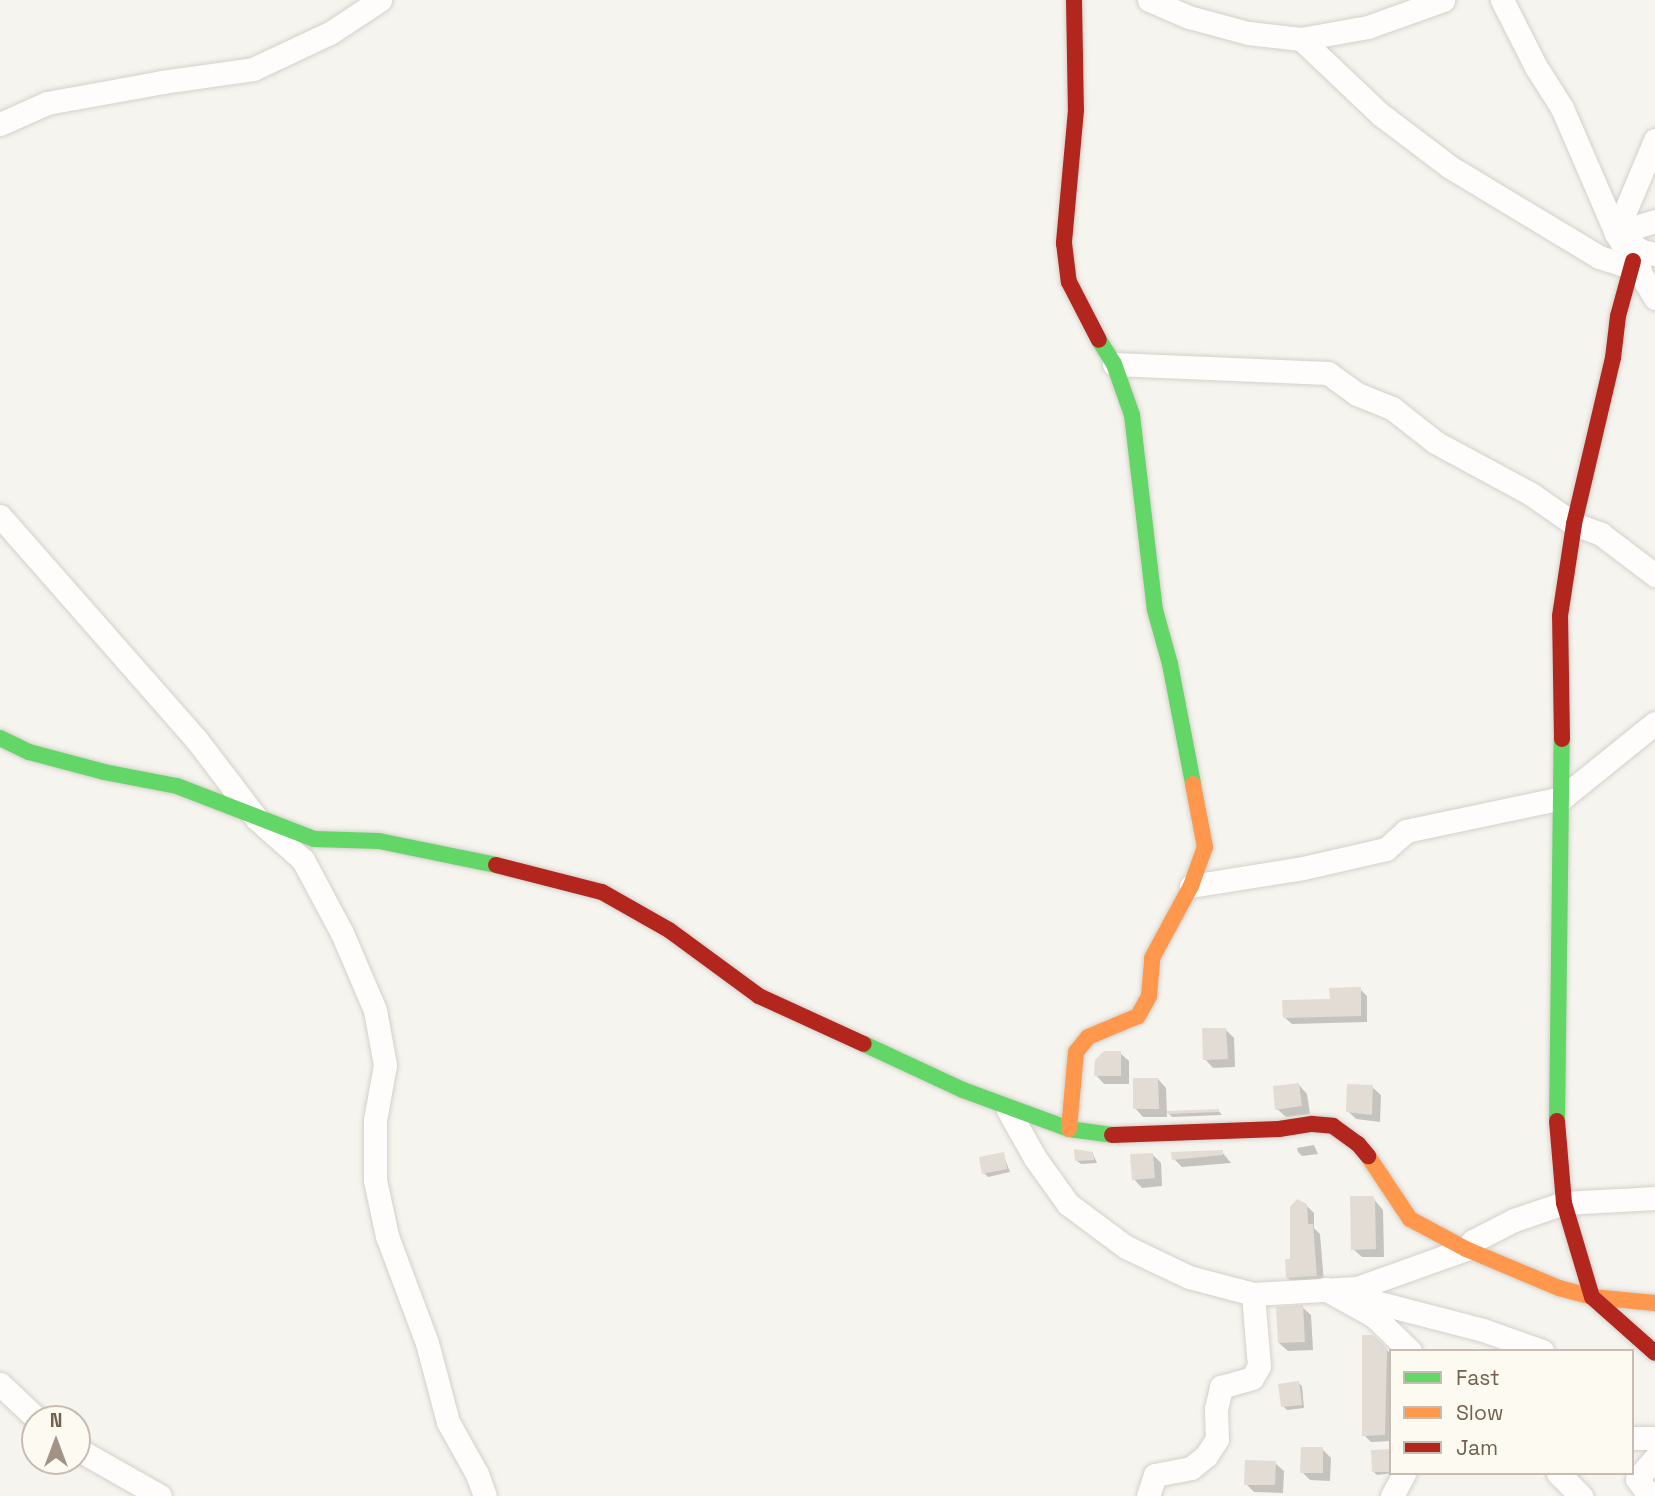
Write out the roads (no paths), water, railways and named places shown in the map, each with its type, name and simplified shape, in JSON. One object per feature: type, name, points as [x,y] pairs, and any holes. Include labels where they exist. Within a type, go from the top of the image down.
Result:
[{"type":"street","points":[[0,124],[47,103],[253,69],[330,33],[380,0]]},
{"type":"street","points":[[1069,1129],[1076,1052],[1088,1037],[1138,1016],[1149,996],[1152,958],[1191,886],[1205,847],[1170,664],[1155,610],[1132,415],[1115,364],[1084,315],[1069,282],[1064,243],[1076,110],[1074,0]]},
{"type":"street","points":[[1149,0],[1189,17],[1248,33],[1301,39],[1368,27],[1443,0]]},
{"type":"street","points":[[1502,0],[1536,67],[1562,108],[1616,233],[1639,263],[1655,298]]},
{"type":"street","points":[[1301,39],[1380,114],[1450,167],[1599,257],[1639,263]]},
{"type":"street","points":[[1616,233],[1655,140]]},
{"type":"street","points":[[1616,233],[1655,221]]},
{"type":"street","points":[[1639,263],[1618,316],[1613,358],[1574,524],[1560,616],[1562,798],[1557,1129],[1564,1203],[1592,1297],[1655,1353]]},
{"type":"street","points":[[1115,364],[1328,373],[1357,394],[1392,408],[1436,442],[1531,494],[1574,524],[1601,534],[1655,575]]},
{"type":"street","points":[[0,516],[196,739],[257,819],[303,860],[342,933],[374,1010],[384,1065],[374,1120],[374,1180],[387,1236],[427,1343],[448,1422],[477,1474],[485,1496]]},
{"type":"street","points":[[1191,886],[1303,868],[1374,852],[1386,849],[1406,831],[1562,798],[1655,723]]},
{"type":"street","points":[[0,738],[29,752],[104,772],[177,786],[314,839],[379,841],[544,876],[602,892],[669,930],[758,996],[1008,1110],[1069,1129],[1107,1135],[1279,1129],[1312,1124],[1333,1126],[1358,1144],[1378,1168],[1410,1219],[1466,1249],[1559,1288],[1592,1297],[1655,1303]]},
{"type":"street","points":[[1008,1110],[1035,1158],[1068,1204],[1126,1248],[1189,1277],[1253,1294],[1357,1288],[1466,1249],[1473,1241],[1514,1220],[1564,1203],[1655,1198]]},
{"type":"street","points":[[1325,1289],[1374,1316],[1407,1349]]},
{"type":"street","points":[[1325,1289],[1483,1330],[1536,1349]]},
{"type":"street","points":[[1148,1496],[1155,1475],[1191,1468],[1206,1456],[1217,1439],[1216,1409],[1221,1387],[1252,1378],[1259,1366],[1253,1294]]},
{"type":"street","points":[[0,1384],[22,1405]]},
{"type":"street","points":[[1634,1438],[1655,1438]]},
{"type":"street","points":[[91,1457],[160,1496]]},
{"type":"street","points":[[1638,1490],[1655,1458]]},
{"type":"street","points":[[1392,1496],[1403,1475]]},
{"type":"street","points":[[1560,1475],[1581,1496]]}]
